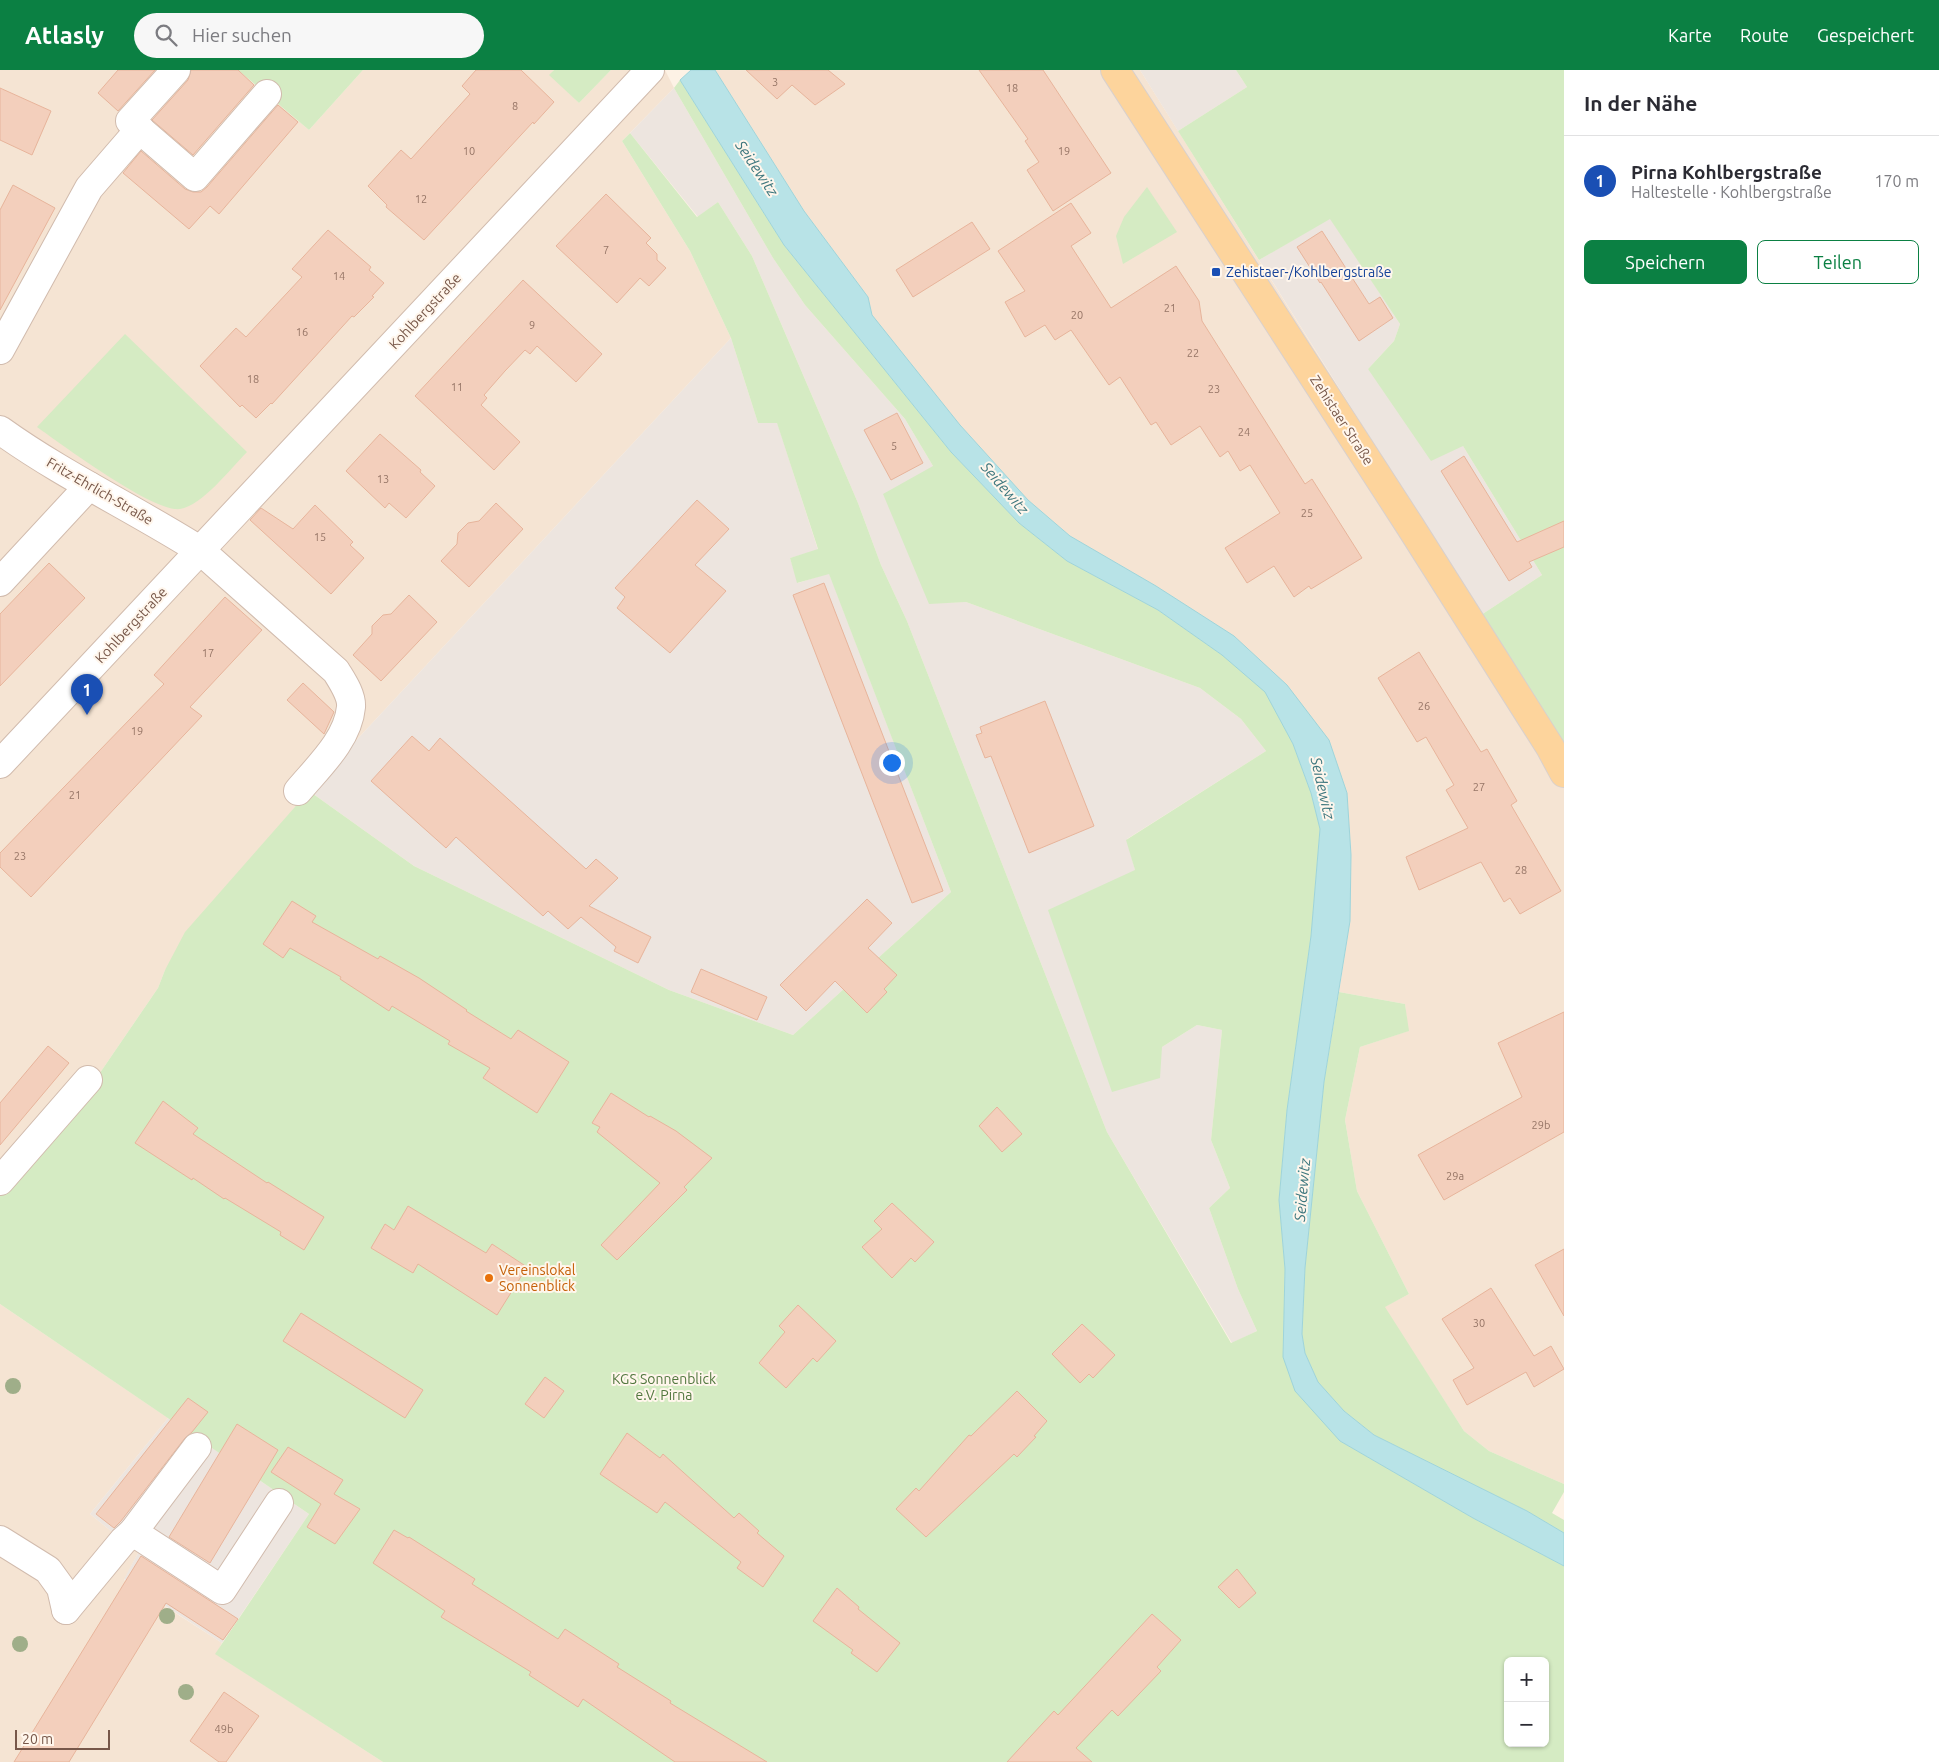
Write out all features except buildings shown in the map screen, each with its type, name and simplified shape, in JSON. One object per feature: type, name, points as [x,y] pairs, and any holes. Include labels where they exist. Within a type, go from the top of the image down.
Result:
[{"type":"main road","name":"Zehistaer Straße","points":[[1115,70],[1410,526],[1545,739],[1564,773]]},
{"type":"street","points":[[176,70],[130,121],[195,178],[267,94]]},
{"type":"street","name":"Kohlbergstraße","points":[[0,764],[650,70]]},
{"type":"street","points":[[0,350],[89,188],[140,129]]},
{"type":"street","name":"Fritz-Ehrlich-Straße","points":[[0,430],[22,446],[201,551]]},
{"type":"street","points":[[0,582],[89,486]]},
{"type":"street","points":[[201,551],[336,671],[346,689],[351,706],[342,737],[298,791]]},
{"type":"street","points":[[0,1181],[88,1080]]},
{"type":"street","points":[[0,1540],[48,1570],[61,1588],[66,1610],[123,1541],[133,1532],[197,1447]]},
{"type":"street","points":[[133,1532],[222,1590],[279,1502]]},
{"type":"shaded area","points":[[0,70],[238,70],[309,130],[363,70],[554,70],[550,75],[579,103],[611,70],[665,70],[674,88],[622,141],[690,251],[731,338],[309,791],[165,970],[158,988],[91,1086],[0,1192]]},
{"type":"shaded area","points":[[715,70],[1140,70],[1564,748],[1564,1484],[1489,1451],[1464,1431],[1384,1307],[1409,1294],[1357,1191],[1345,1120],[1360,1047],[1408,1031],[1405,1004],[1339,992],[1350,921],[1351,855],[1347,793],[1234,636],[1156,586],[1070,536],[1028,500],[960,425],[872,315],[868,297],[804,211]]},
{"type":"shaded area","points":[[1140,70],[1236,70],[1247,87],[1178,131]]},
{"type":"shaded area","points":[[674,88],[773,258],[805,305],[905,419],[933,466],[929,603],[966,602],[1200,688],[1241,719],[1266,751],[1127,839],[1135,870],[1162,1047],[1197,1025],[1222,1030],[1211,1140],[1230,1188],[1209,1208],[1238,1289],[1257,1331],[1232,1343],[1107,1132],[907,621],[881,565],[858,503],[752,256],[718,202],[698,217],[630,133]]},
{"type":"shaded area","points":[[1330,218],[1400,324],[1394,341],[1368,369],[1463,446],[1542,575],[1481,615],[1259,260]]},
{"type":"shaded area","points":[[731,338],[758,423],[777,422],[818,550],[790,558],[798,583],[829,573],[951,892],[793,1035],[669,990],[414,866],[309,791]]},
{"type":"shaded area","points":[[0,1304],[168,1418],[90,1514],[138,1553],[124,1580],[222,1643],[216,1654],[383,1762],[0,1762]]},
{"type":"shaded area","points":[[168,1418],[309,1514],[222,1643],[124,1579],[138,1553],[90,1514]]},
{"type":"green space","points":[[238,70],[363,70],[309,130]]},
{"type":"green space","points":[[554,70],[611,70],[579,103],[549,75]]},
{"type":"green space","points":[[1236,70],[1564,70],[1564,748],[1481,615],[1542,575],[1463,446],[1431,461],[1368,369],[1394,341],[1400,324],[1330,219],[1259,260],[1178,131],[1247,87]]},
{"type":"green space","name":"KGS Sonnenblick e.V. Pirna","points":[[680,80],[784,245],[951,452],[1019,523],[1067,561],[1158,610],[1222,655],[1265,691],[1293,744],[1311,793],[1320,829],[1311,936],[1287,1110],[1279,1199],[1285,1269],[1283,1357],[1340,1441],[1473,1518],[1564,1566],[1564,1762],[383,1762],[215,1654],[309,1514],[0,1304],[0,1192],[91,1086],[158,988],[165,970],[185,932],[309,791],[414,866],[669,990],[793,1035],[951,892],[829,574],[797,583],[790,558],[818,549],[777,423],[758,423],[731,338],[690,251],[622,141],[630,133],[697,217],[718,202],[752,256],[858,503],[881,565],[907,621],[1107,1132],[1231,1343],[1257,1331],[1238,1289],[1209,1208],[1230,1188],[1211,1140],[1222,1030],[1197,1025],[1162,1047],[1160,1078],[1112,1092],[1048,910],[1135,870],[1126,840],[1266,751],[1241,719],[1200,688],[966,602],[929,604],[883,494],[933,466],[905,419],[805,305],[773,258],[674,88]]},
{"type":"green space","points":[[1147,187],[1177,232],[1123,264],[1116,236],[1124,217]]},
{"type":"green space","points":[[125,334],[247,452],[207,494],[189,506],[180,509],[167,507],[150,500],[108,476],[37,427]]},
{"type":"green space","points":[[1339,992],[1405,1004],[1409,1031],[1360,1047],[1345,1120],[1357,1191],[1409,1294],[1385,1307],[1464,1431],[1489,1451],[1564,1484],[1564,1492],[1552,1513],[1564,1520],[1564,1533],[1527,1511],[1374,1435],[1344,1411],[1318,1382],[1305,1353],[1302,1334],[1305,1268],[1324,1082]]},
{"type":"water","name":"Seidewitz","points":[[691,70],[715,70],[804,211],[868,297],[872,315],[960,425],[1028,500],[1070,536],[1156,586],[1234,636],[1287,685],[1329,740],[1347,793],[1351,855],[1350,921],[1324,1082],[1305,1268],[1302,1334],[1305,1353],[1318,1382],[1344,1411],[1374,1435],[1527,1511],[1564,1533],[1564,1566],[1473,1518],[1340,1441],[1295,1391],[1283,1357],[1285,1269],[1279,1200],[1287,1110],[1311,936],[1320,829],[1311,793],[1293,744],[1265,692],[1222,655],[1158,610],[1067,561],[1019,523],[951,452],[784,245],[680,80]]},
{"type":"place","name":"Zehistaer-/Kohlbergstraße","points":[[1216,272]]},
{"type":"place","name":"Pirna Kohlbergstraße","points":[[87,715]]},
{"type":"place","name":"Vereinslokal Sonnenblick","points":[[489,1278]]}]
